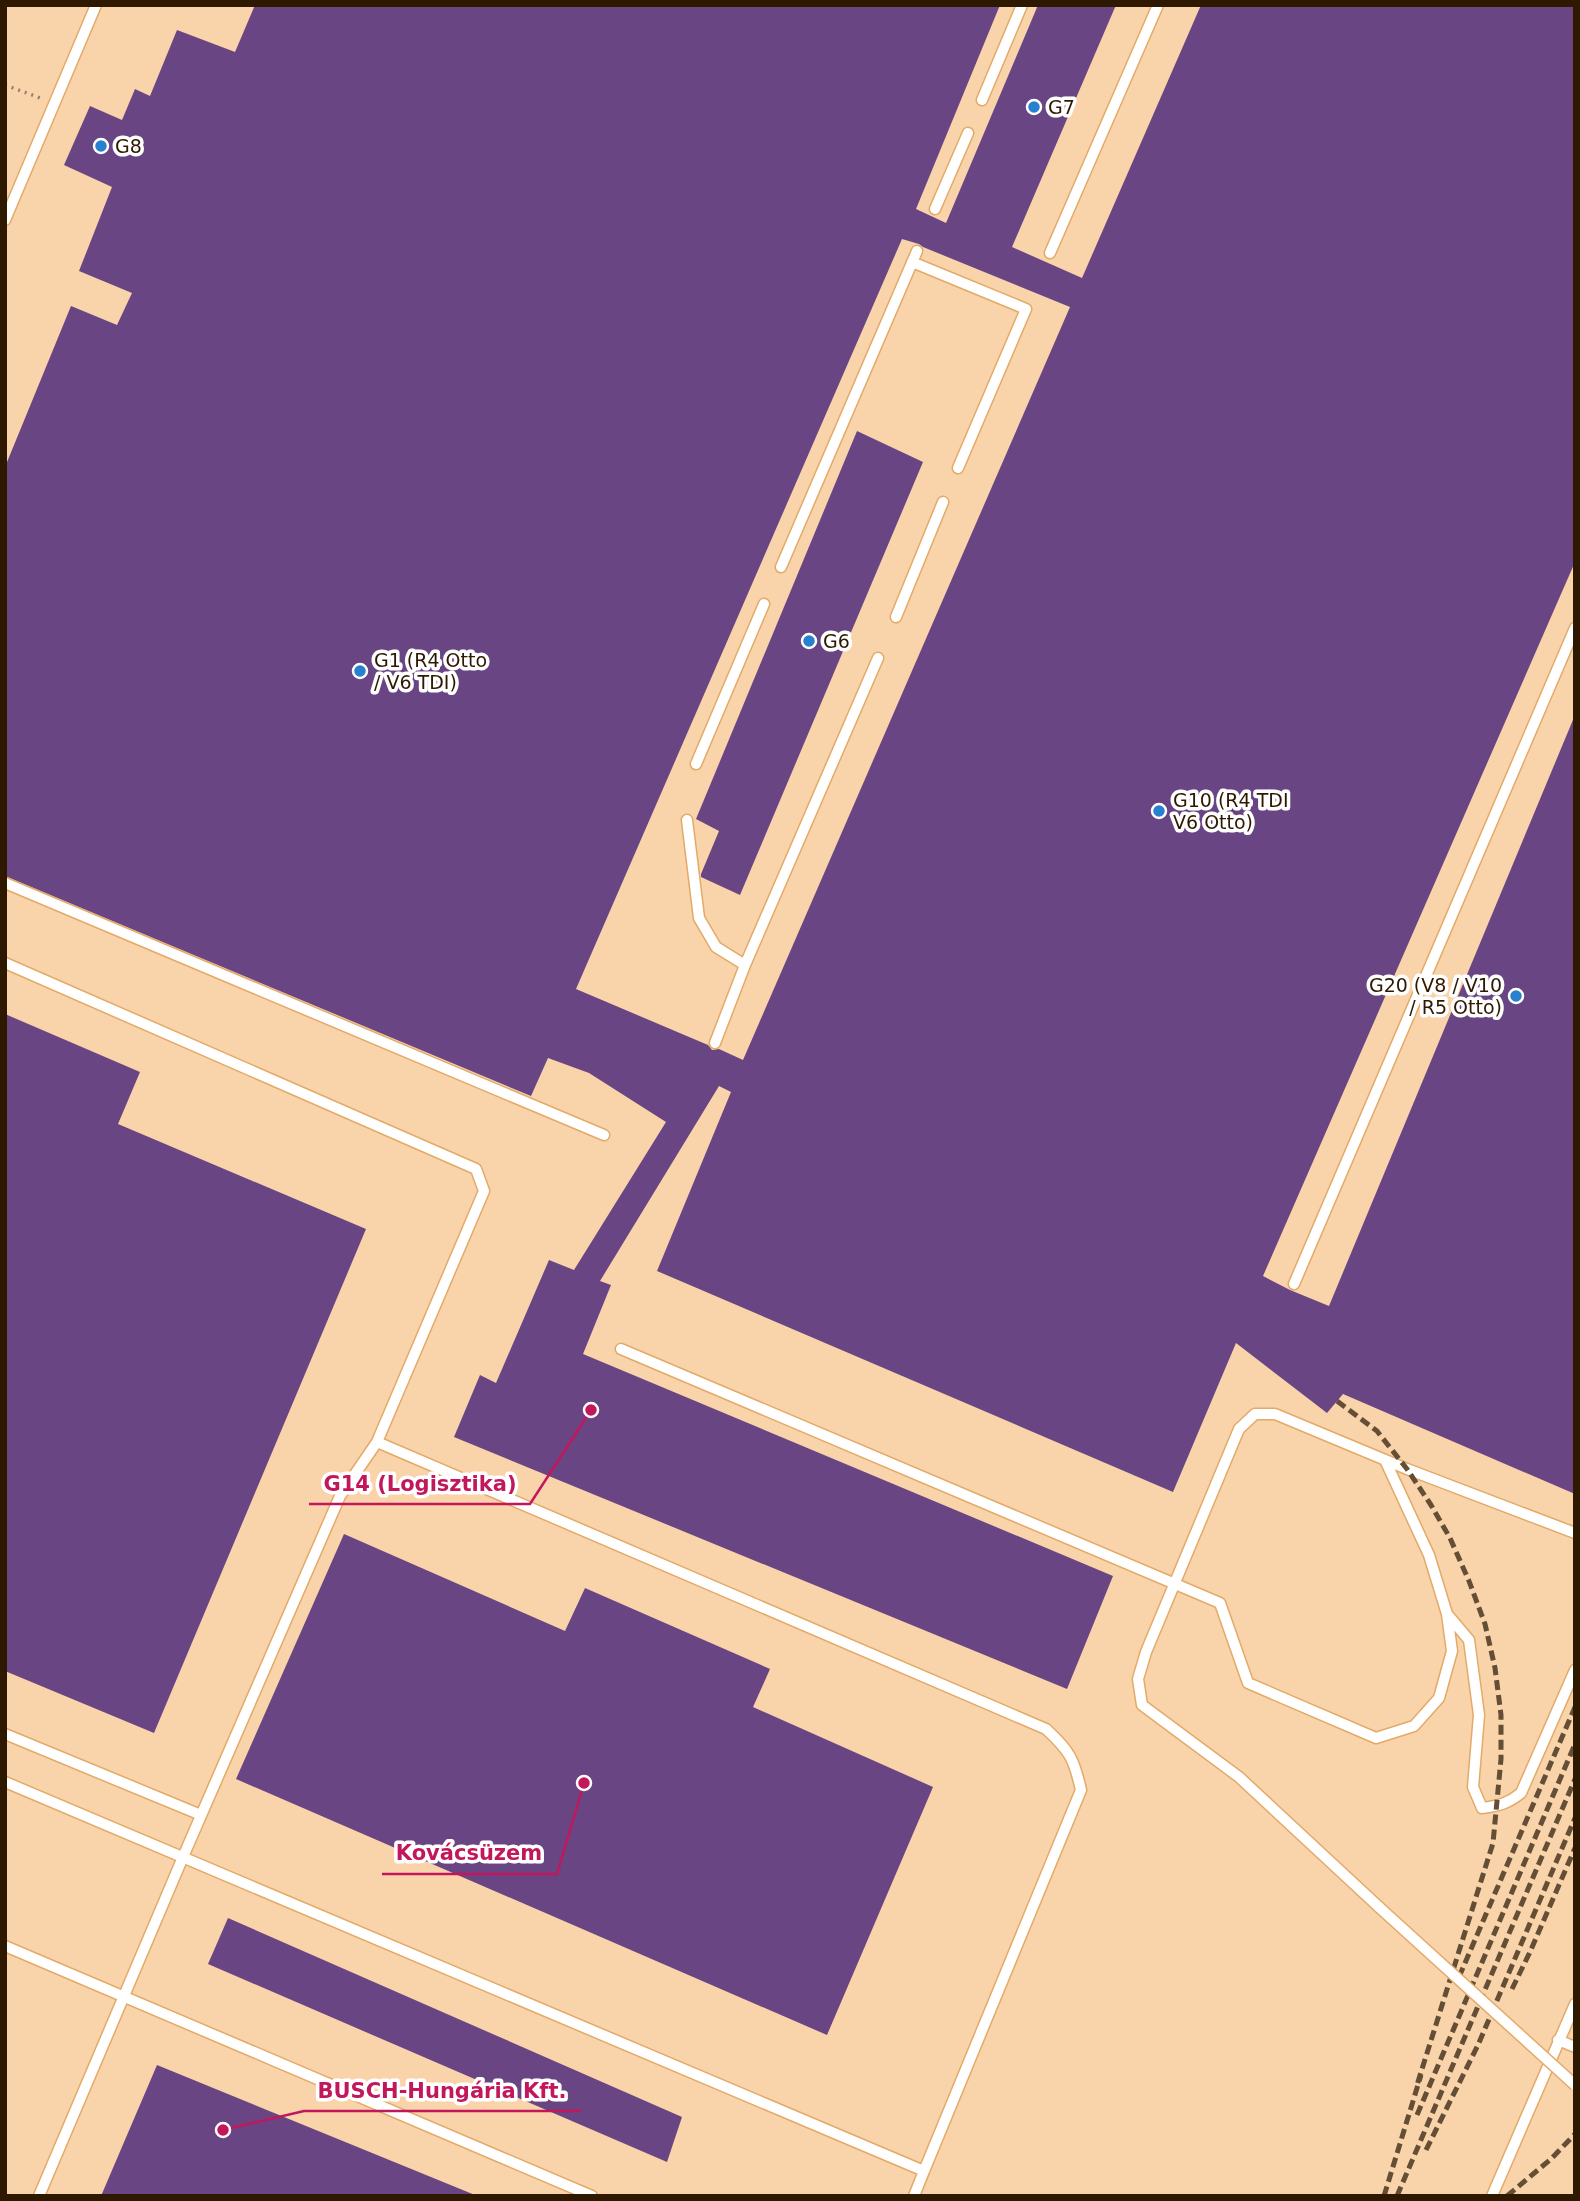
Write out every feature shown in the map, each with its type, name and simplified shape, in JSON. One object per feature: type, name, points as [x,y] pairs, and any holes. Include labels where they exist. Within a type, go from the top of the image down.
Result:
[{"type":"lane","points":[[5,220],[96,5]]},
{"type":"lane","points":[[982,100],[1022,5]]},
{"type":"lane","points":[[1050,253],[1158,5]]},
{"type":"lane","points":[[935,209],[968,133]]},
{"type":"lane","points":[[780,567],[915,257],[1026,309],[958,468]]},
{"type":"lane","points":[[896,617],[943,502]]},
{"type":"lane","points":[[696,764],[764,604]]},
{"type":"lane","points":[[1294,1284],[1575,628]]},
{"type":"lane","points":[[715,1043],[745,964],[878,658]]},
{"type":"lane","points":[[687,820],[699,918],[716,947],[745,964]]},
{"type":"lane","points":[[5,883],[604,1135]]},
{"type":"lane","points":[[5,963],[477,1169],[484,1191],[377,1442],[340,1496],[39,2196]]},
{"type":"lane","points":[[621,1349],[1220,1603],[1248,1683],[1376,1738],[1414,1726],[1439,1698],[1452,1651],[1447,1614],[1429,1555],[1385,1460]]},
{"type":"lane","points":[[1575,1533],[1385,1460],[1275,1414],[1255,1414],[1239,1429],[1146,1652],[1138,1679],[1142,1705],[1239,1777],[1575,2085]]},
{"type":"lane","points":[[377,1442],[1046,1729],[1066,1746],[1076,1765],[1081,1790],[914,2196]]},
{"type":"lane","points":[[1447,1614],[1469,1640],[1479,1714],[1473,1787],[1482,1808],[1497,1807],[1521,1793],[1575,1670]]},
{"type":"lane","points":[[5,1734],[201,1815]]},
{"type":"lane","points":[[5,1782],[924,2171]]},
{"type":"lane","points":[[5,1946],[592,2196]]},
{"type":"lane","points":[[1492,2196],[1575,2004]]},
{"type":"lane","points":[[1558,2040],[1575,2047]]},
{"type":"path","points":[[5,85],[54,103]]},
{"type":"shaded area","points":[[5,5],[1575,5],[1575,2196],[5,2196]]},
{"type":"building","points":[[255,5],[1000,5],[916,209],[946,223],[1038,5],[1116,5],[1012,247],[1082,278],[1201,5],[1575,5],[1575,562],[1263,1276],[1329,1306],[1575,715],[1575,1494],[1343,1394],[1327,1413],[1236,1343],[1173,1492],[657,1271],[731,1092],[719,1086],[600,1281],[611,1285],[583,1354],[1113,1576],[1067,1689],[454,1437],[480,1375],[496,1383],[549,1260],[574,1270],[666,1122],[589,1073],[548,1058],[531,1096],[5,876],[5,467],[71,306],[117,325],[132,293],[79,271],[112,187],[64,165],[90,106],[122,120],[135,89],[150,96],[177,30],[235,52]],"holes":[[[902,239],[1070,307],[743,1060],[719,1049],[712,1050],[708,1045],[576,989]]]},
{"type":"building","name":"G6","points":[[857,431],[923,462],[740,895],[701,877],[719,831],[696,819]]},
{"type":"building","points":[[5,1014],[140,1072],[118,1124],[366,1229],[154,1733],[5,1671]]},
{"type":"building","points":[[344,1534],[565,1631],[585,1588],[770,1669],[753,1707],[933,1787],[827,2035],[236,1779]]},
{"type":"building","points":[[228,1918],[682,2117],[667,2162],[208,1964]]},
{"type":"building","points":[[157,2065],[475,2195],[475,2196],[101,2196]]},
{"type":"railway","points":[[1337,1401],[1377,1431],[1407,1469],[1450,1538],[1485,1624],[1495,1668],[1501,1715],[1501,1759],[1493,1843],[1417,2085]]},
{"type":"railway","points":[[1459,1977],[1575,1707]]},
{"type":"railway","points":[[1417,2115],[1575,1744]]},
{"type":"railway","points":[[1397,2196],[1575,1779]]},
{"type":"railway","points":[[1426,2150],[1478,2045],[1575,1818]]},
{"type":"railway","points":[[1512,1989],[1575,1848]]},
{"type":"railway","points":[[1384,2196],[1421,2075]]},
{"type":"railway","points":[[1507,2196],[1551,2159],[1575,2134]]},
{"type":"place","name":"G7","points":[[1034,107]]},
{"type":"place","name":"G8","points":[[101,146]]},
{"type":"place","name":"G6","points":[[809,641]]},
{"type":"place","name":"G1 (R4 Otto / V6 TDI)","points":[[360,671]]},
{"type":"place","name":"G10 (R4 TDI V6 Otto)","points":[[1159,811]]},
{"type":"place","name":"G20 (V8 / V10 / R5 Otto)","points":[[1516,996]]},
{"type":"place","name":"G14 (Logisztika)","points":[[591,1410]]},
{"type":"place","name":"Kovácsüzem","points":[[584,1783]]},
{"type":"place","name":"BUSCH-Hungária Kft.","points":[[223,2130]]}]
